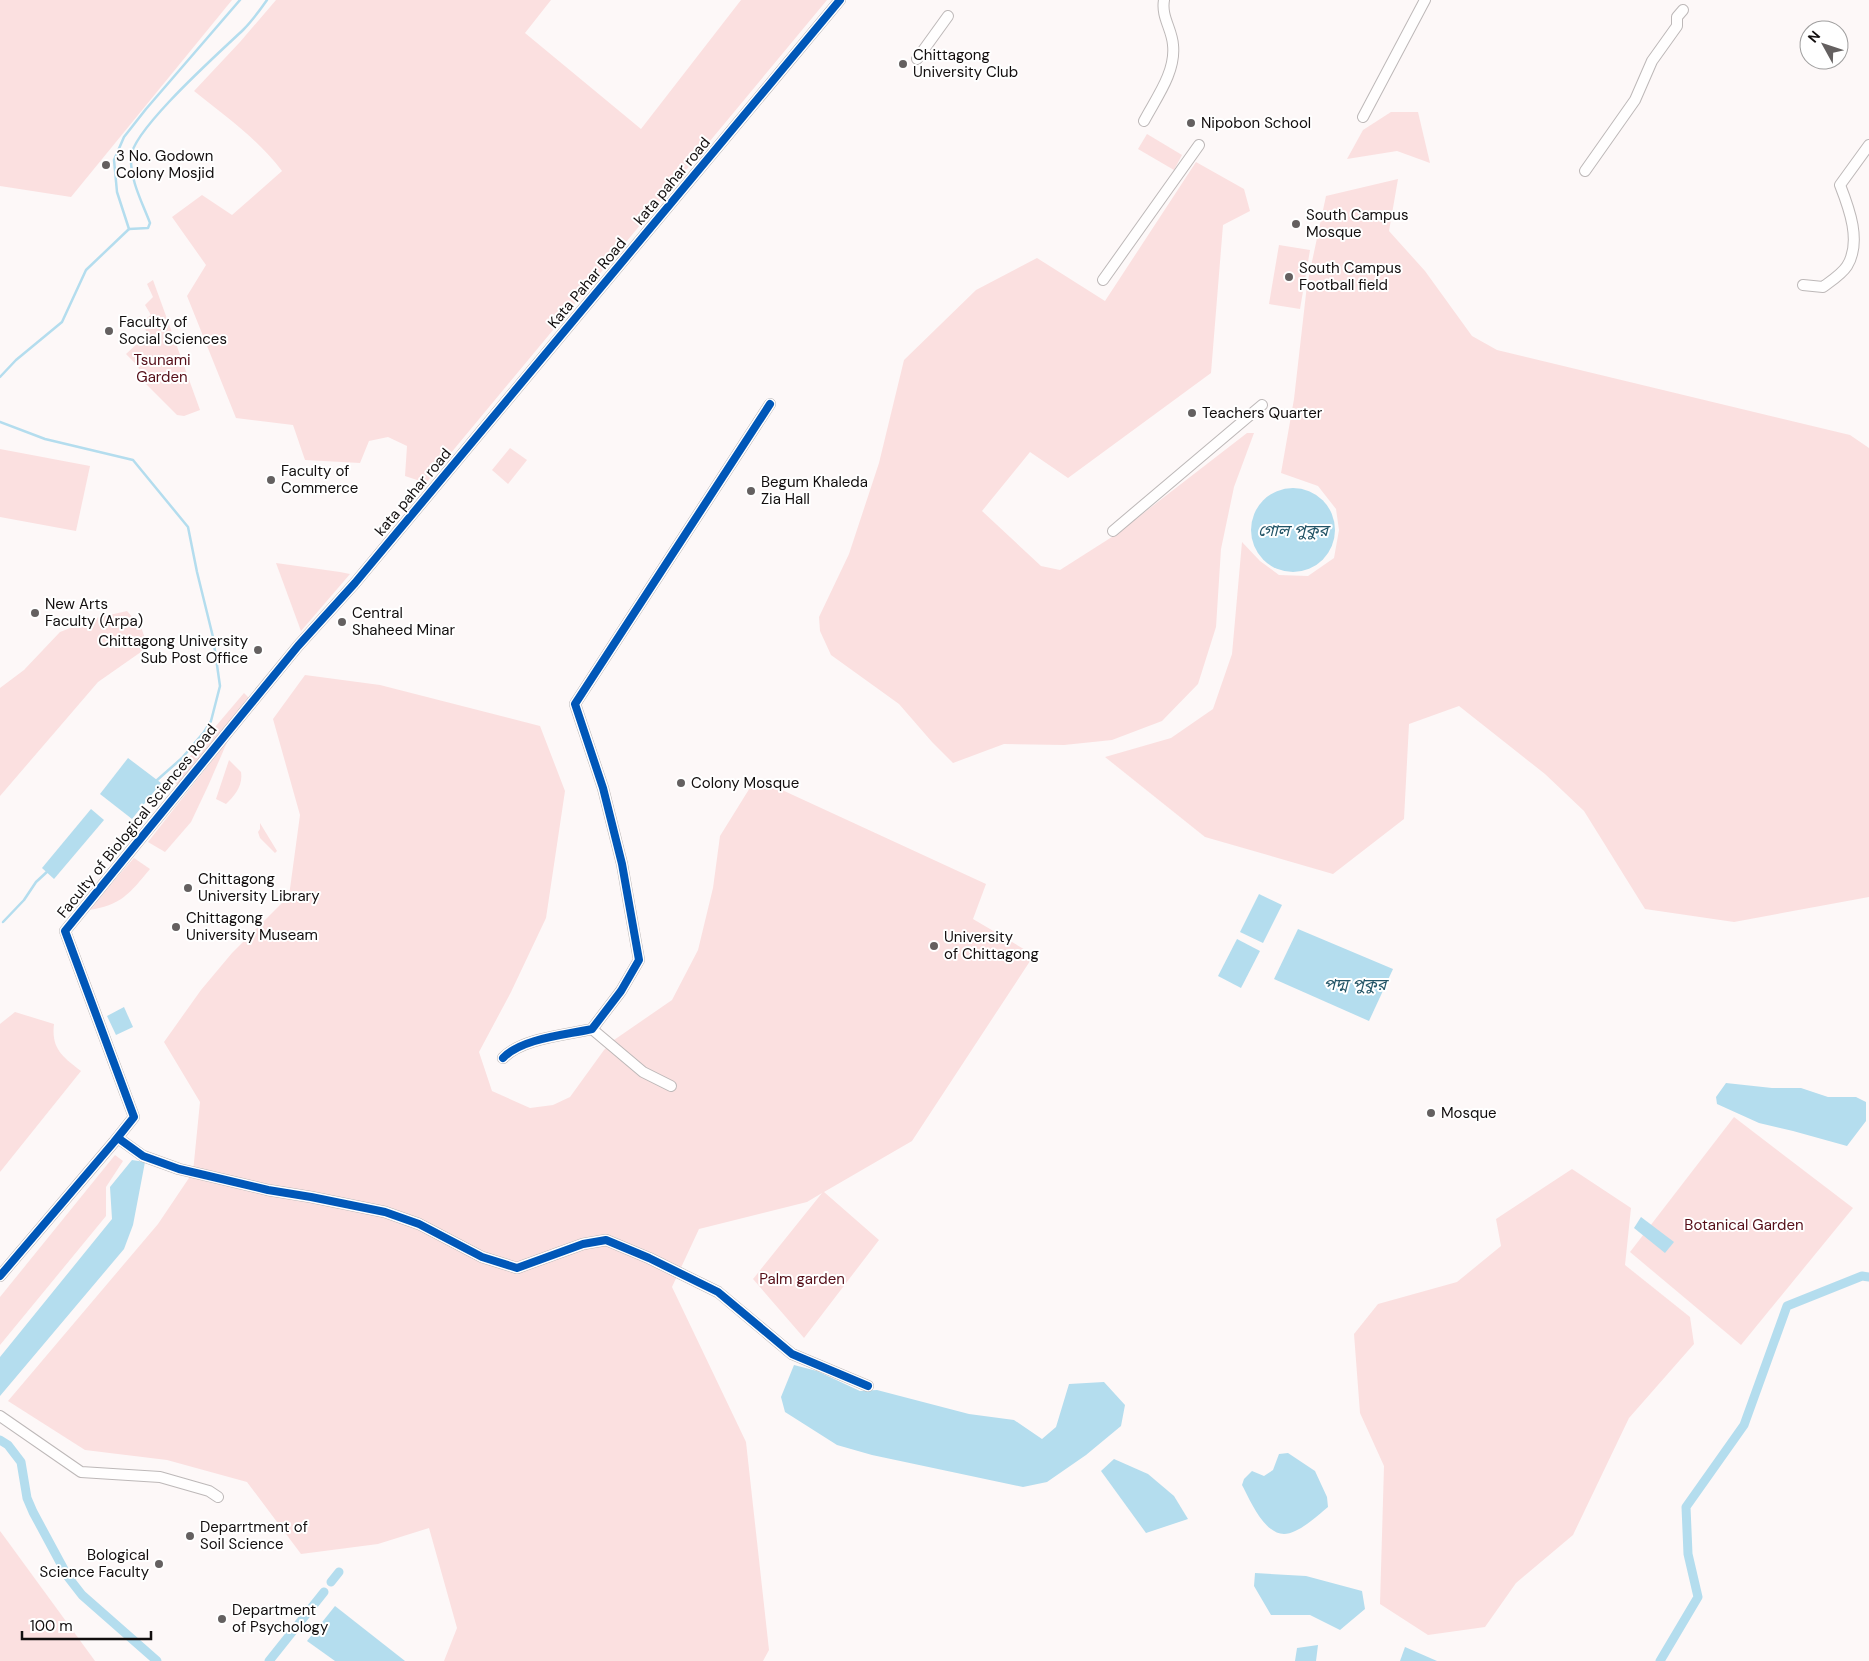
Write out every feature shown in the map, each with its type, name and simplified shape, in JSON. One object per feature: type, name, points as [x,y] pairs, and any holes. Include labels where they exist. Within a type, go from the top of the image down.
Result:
[{"type":"street","name":"Kata Pahar Road","points":[[396,534],[840,0]]},
{"type":"street","points":[[1144,121],[1166,81],[1173,59],[1173,44],[1164,17],[1164,0]]},
{"type":"street","points":[[1363,117],[1425,0]]},
{"type":"street","points":[[1585,171],[1635,100],[1652,61],[1677,26],[1677,17],[1682,10]]},
{"type":"street","points":[[917,59],[948,16]]},
{"type":"street","points":[[1103,280],[1199,145]]},
{"type":"street","points":[[1803,285],[1823,287],[1847,266],[1853,250],[1852,217],[1840,185],[1869,145]]},
{"type":"street","points":[[503,1058],[508,1052],[525,1044],[592,1029],[621,991],[639,960],[622,864],[603,788],[575,704],[770,404]]},
{"type":"street","points":[[1113,531],[1262,405]]},
{"type":"street","name":"kata pahar road","points":[[298,646],[396,534]]},
{"type":"street","name":"Faculty of Biological Sciences Road","points":[[0,1276],[134,1117],[65,930],[298,646]]},
{"type":"street","points":[[592,1029],[643,1072],[671,1086]]},
{"type":"street","points":[[118,1138],[143,1156],[180,1169],[268,1190],[385,1212],[419,1224],[482,1257],[517,1268],[583,1244],[606,1240],[649,1258],[718,1292],[792,1354],[868,1386]]},
{"type":"street","points":[[0,1416],[81,1472],[160,1477],[209,1491],[218,1497]]},
{"type":"green space","points":[[0,0],[232,0],[71,197],[0,186]]},
{"type":"green space","points":[[276,0],[551,0],[525,33],[641,129],[741,0],[827,0],[426,483],[405,476],[407,446],[388,437],[369,441],[360,463],[305,460],[293,425],[236,418],[187,296],[206,265],[172,217],[202,195],[232,215],[282,171],[252,138],[194,91]]},
{"type":"green space","points":[[1391,112],[1418,112],[1430,163],[1397,151],[1347,159],[1363,130]]},
{"type":"green space","points":[[1147,134],[1182,155],[1174,170],[1138,149]]},
{"type":"green space","points":[[1196,162],[1244,189],[1250,211],[1223,225],[1211,373],[1068,478],[1030,452],[982,511],[1041,566],[1060,570],[1115,535],[1247,433],[1254,433],[1234,487],[1221,549],[1216,627],[1198,684],[1162,721],[1112,740],[1064,745],[1004,744],[953,763],[899,704],[831,655],[820,631],[819,617],[849,554],[879,463],[904,360],[976,290],[1037,258],[1105,301]]},
{"type":"green space","points":[[1398,179],[1389,231],[1425,271],[1472,336],[1497,350],[1850,435],[1869,448],[1869,897],[1734,922],[1645,909],[1584,811],[1545,774],[1459,706],[1409,724],[1404,819],[1333,874],[1205,837],[1105,757],[1171,738],[1213,709],[1232,654],[1242,542],[1260,561],[1279,575],[1308,576],[1334,558],[1339,530],[1336,509],[1318,486],[1281,473],[1294,399],[1307,285],[1326,196]]},
{"type":"green space","name":"South Campus Football field","points":[[1279,245],[1310,250],[1300,309],[1269,304]]},
{"type":"green space","name":"Tsunami Garden","points":[[153,280],[200,410],[184,416],[177,415],[137,375],[140,372],[138,366],[126,354],[148,334],[141,322],[151,315],[145,305],[153,297],[147,284]]},
{"type":"green space","points":[[510,448],[527,460],[508,484],[492,470]]},
{"type":"green space","points":[[0,449],[90,466],[76,531],[0,517]]},
{"type":"green space","points":[[276,563],[340,572],[350,574],[301,631]]},
{"type":"green space","points":[[127,611],[141,627],[148,647],[98,682],[0,796],[0,688],[24,670],[60,632],[96,618]]},
{"type":"green space","name":"Palm garden","points":[[305,675],[380,685],[540,726],[565,791],[546,918],[511,992],[479,1052],[492,1091],[530,1108],[553,1105],[570,1097],[604,1050],[614,1040],[672,1000],[698,950],[713,888],[720,836],[756,778],[986,884],[973,919],[1034,955],[912,1141],[824,1192],[879,1240],[804,1338],[753,1279],[822,1193],[807,1202],[699,1229],[672,1287],[746,1442],[769,1650],[763,1661],[444,1661],[457,1628],[429,1528],[378,1544],[301,1554],[247,1482],[167,1460],[85,1450],[8,1401],[158,1224],[193,1172],[200,1102],[164,1042],[201,990],[232,953],[289,896],[300,815],[273,719]]},
{"type":"green space","points":[[244,693],[251,700],[179,786],[171,779]]},
{"type":"green space","points":[[228,740],[191,822],[165,852],[148,842]]},
{"type":"green space","points":[[229,760],[241,772],[241,782],[238,790],[226,804],[216,799]]},
{"type":"green space","points":[[260,823],[277,851],[275,853],[260,838],[258,832]]},
{"type":"green space","points":[[134,858],[150,869],[137,885],[117,902],[88,910]]},
{"type":"green space","points":[[15,1012],[54,1024],[56,1046],[64,1057],[81,1071],[0,1172],[0,1024]]},
{"type":"green space","name":"Botanical Garden","points":[[1734,1117],[1853,1208],[1741,1345],[1630,1252]]},
{"type":"green space","points":[[115,1155],[123,1161],[106,1187],[106,1216],[0,1345],[0,1297]]},
{"type":"green space","points":[[1572,1169],[1631,1208],[1625,1265],[1690,1317],[1694,1344],[1629,1418],[1573,1535],[1516,1583],[1485,1627],[1428,1635],[1380,1604],[1384,1466],[1360,1413],[1354,1334],[1378,1304],[1457,1282],[1501,1246],[1496,1219]]},
{"type":"green space","points":[[0,1531],[3,1535],[95,1661],[0,1661]]},
{"type":"water","name":"গোল পুকুর","points":[[1293,488],[1316,495],[1328,507],[1335,530],[1328,553],[1316,565],[1293,572],[1270,565],[1258,553],[1251,530],[1258,507],[1270,495]]},
{"type":"water","points":[[128,758],[161,783],[132,819],[100,794]]},
{"type":"water","points":[[91,809],[104,820],[54,879],[42,868]]},
{"type":"water","points":[[1259,894],[1282,905],[1263,943],[1240,932]]},
{"type":"water","name":"পদ্ম পুকুর","points":[[1298,929],[1393,969],[1369,1021],[1274,979]]},
{"type":"water","points":[[1237,939],[1260,951],[1241,988],[1218,976]]},
{"type":"water","points":[[124,1007],[133,1027],[116,1035],[107,1016]]},
{"type":"water","points":[[1726,1083],[1772,1088],[1801,1088],[1828,1097],[1856,1097],[1866,1102],[1866,1121],[1847,1146],[1759,1123],[1717,1104],[1716,1097]]},
{"type":"water","points":[[132,1160],[145,1162],[133,1225],[124,1249],[0,1396],[0,1357],[112,1219],[110,1187]]},
{"type":"water","points":[[1641,1217],[1674,1242],[1665,1253],[1634,1228]]},
{"type":"water","points":[[794,1365],[817,1371],[860,1391],[877,1390],[969,1414],[1014,1420],[1042,1439],[1056,1427],[1069,1384],[1104,1382],[1125,1405],[1121,1426],[1086,1455],[1047,1482],[1023,1487],[872,1455],[837,1445],[785,1412],[781,1397]]},
{"type":"water","points":[[1288,1453],[1315,1471],[1327,1497],[1328,1507],[1301,1528],[1284,1534],[1277,1533],[1270,1528],[1258,1515],[1242,1485],[1244,1479],[1252,1471],[1264,1476],[1273,1470],[1279,1454]]},
{"type":"water","points":[[1114,1459],[1148,1474],[1174,1496],[1188,1519],[1146,1533],[1101,1471]]},
{"type":"water","points":[[1255,1573],[1306,1576],[1362,1591],[1365,1609],[1340,1630],[1310,1615],[1271,1615],[1254,1586]]},
{"type":"water","points":[[335,1606],[405,1661],[335,1661],[307,1641]]},
{"type":"water","points":[[1318,1645],[1316,1661],[1295,1661],[1297,1648]]},
{"type":"water","points":[[1405,1647],[1437,1661],[1400,1661]]},
{"type":"waterway","points":[[0,377],[16,360],[62,322],[86,270],[129,229],[117,192],[114,160],[124,137],[240,0]]},
{"type":"waterway","points":[[129,229],[148,228],[150,223],[132,174],[131,157],[135,145],[161,110],[246,27],[267,0]]},
{"type":"waterway","points":[[0,422],[45,439],[133,460],[188,527],[213,637],[220,686],[211,721],[204,732],[182,758],[156,781]]},
{"type":"waterway","points":[[3,922],[24,900],[36,882],[49,870]]},
{"type":"waterway","points":[[1660,1661],[1698,1597],[1688,1554],[1686,1507],[1744,1425],[1787,1306],[1862,1276],[1869,1277]]},
{"type":"waterway","points":[[0,1440],[8,1445],[21,1462],[27,1498],[68,1577],[82,1595],[157,1661]]},
{"type":"waterway","points":[[331,1582],[339,1572]]},
{"type":"waterway","points":[[269,1661],[324,1592]]},
{"type":"cycle path","points":[[0,1276],[134,1117],[65,931],[298,646],[355,583],[840,0]]},
{"type":"cycle path","points":[[503,1058],[511,1051],[533,1042],[592,1029],[621,991],[639,960],[622,864],[603,788],[575,704],[770,404]]},
{"type":"cycle path","points":[[118,1138],[143,1156],[179,1169],[268,1190],[385,1212],[419,1224],[482,1257],[517,1268],[583,1244],[606,1240],[649,1258],[718,1292],[792,1354],[868,1386]]},
{"type":"place","name":"Chittagong University Club","points":[[903,64]]},
{"type":"place","name":"Nipobon School","points":[[1191,123]]},
{"type":"place","name":"3 No. Godown Colony Mosjid","points":[[106,165]]},
{"type":"place","name":"South Campus Mosque","points":[[1296,224]]},
{"type":"place","name":"South Campus Football field","points":[[1289,277]]},
{"type":"place","name":"Faculty of Social Sciences","points":[[109,331]]},
{"type":"place","name":"Teachers Quarter","points":[[1192,413]]},
{"type":"place","name":"Faculty of Commerce","points":[[271,480]]},
{"type":"place","name":"Begum Khaleda Zia Hall","points":[[751,491]]},
{"type":"place","name":"New Arts Faculty (Arpa)","points":[[35,613]]},
{"type":"place","name":"Central Shaheed Minar","points":[[342,622]]},
{"type":"place","name":"Chittagong University Sub Post Office","points":[[258,650]]},
{"type":"place","name":"Colony Mosque","points":[[681,783]]},
{"type":"place","name":"Chittagong University Library","points":[[188,888]]},
{"type":"place","name":"Chittagong University Museam","points":[[176,927]]},
{"type":"place","name":"University of Chittagong","points":[[934,946]]},
{"type":"place","name":"Mosque","points":[[1431,1113]]},
{"type":"place","name":"Deparrtment of Soil Science","points":[[190,1536]]},
{"type":"place","name":"Bological Science Faculty","points":[[159,1564]]},
{"type":"place","name":"Department of Psychology","points":[[222,1619]]}]
